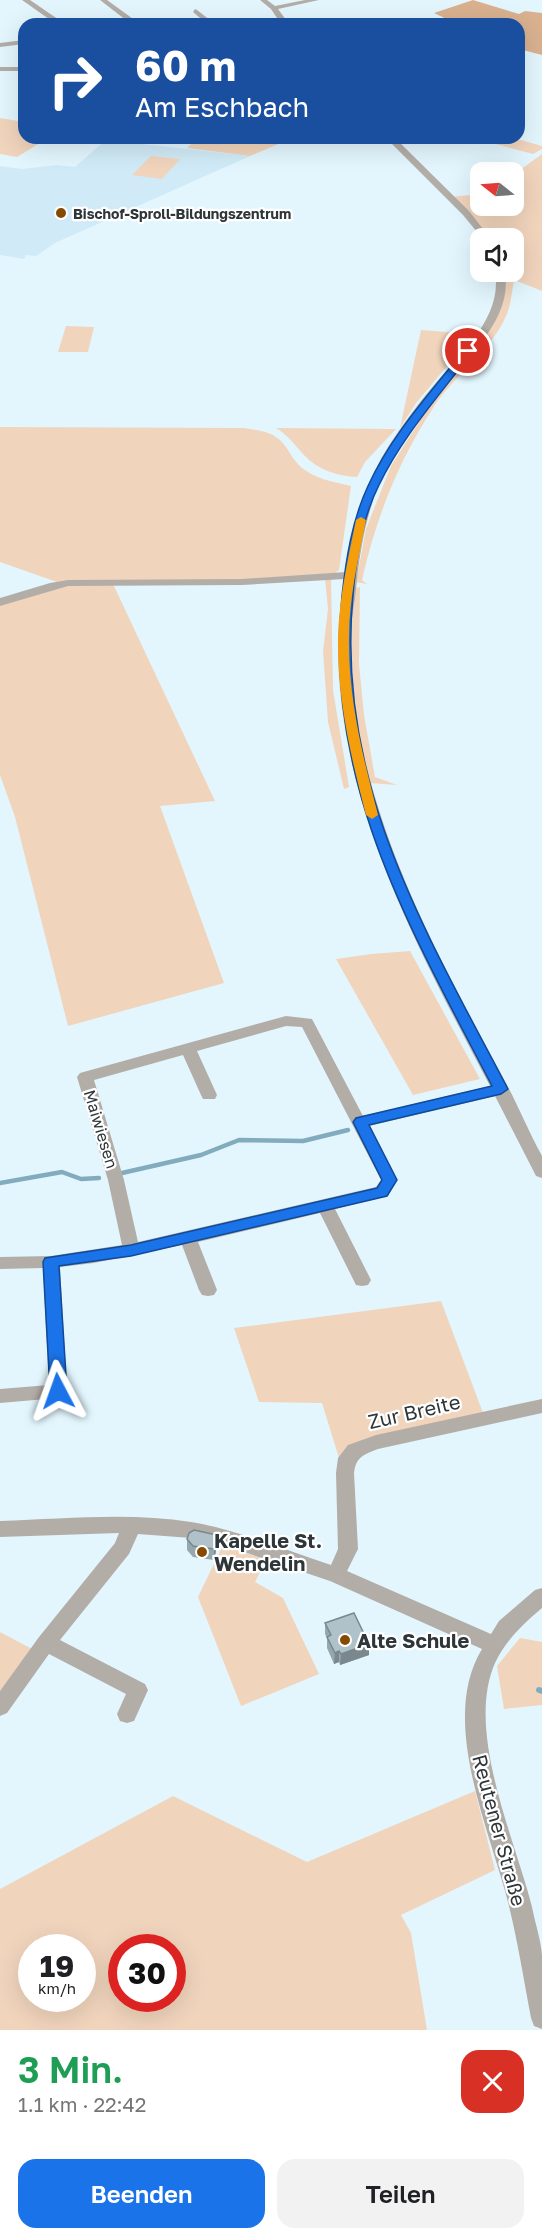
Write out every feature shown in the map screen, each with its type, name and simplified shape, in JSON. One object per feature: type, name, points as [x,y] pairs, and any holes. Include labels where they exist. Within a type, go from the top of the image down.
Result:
[{"type":"street","points":[[26,0],[52,18]]},
{"type":"street","points":[[103,0],[128,18]]},
{"type":"street","points":[[263,0],[274,8],[281,18]]},
{"type":"street","points":[[274,8],[316,0]]},
{"type":"street","points":[[195,11],[204,18]]},
{"type":"street","points":[[0,45],[18,43]]},
{"type":"street","points":[[0,69],[18,69]]},
{"type":"street","points":[[396,144],[466,213],[478,228]]},
{"type":"street","points":[[500,282],[500,293],[482,334],[407,429],[373,486],[358,529],[343,638],[354,744],[363,789],[381,843],[426,946],[542,1172]]},
{"type":"street","points":[[0,602],[54,585],[242,582],[350,575]]},
{"type":"street","name":"Maiwiesen","points":[[131,1250],[116,1180],[85,1077],[286,1021],[307,1023],[361,1122]]},
{"type":"street","points":[[188,1049],[209,1095]]},
{"type":"street","points":[[0,1263],[51,1262],[131,1250],[382,1192],[389,1180],[361,1122],[501,1089]]},
{"type":"street","points":[[325,1205],[362,1280]]},
{"type":"street","points":[[188,1238],[208,1290]]},
{"type":"street","points":[[0,1396],[58,1391],[51,1262]]},
{"type":"street","name":"Zur Breite","points":[[336,1575],[348,1549],[345,1473],[347,1458],[355,1450],[376,1442],[542,1406]]},
{"type":"street","points":[[0,1707],[46,1643],[122,1548],[128,1535],[129,1525]]},
{"type":"street","points":[[0,1529],[129,1525],[191,1530],[226,1538],[336,1575],[493,1644]]},
{"type":"street","name":"Reutener Straße","points":[[542,1596],[517,1614],[493,1644],[485,1659],[477,1693],[478,1749],[539,1982],[542,2018]]},
{"type":"street","points":[[46,1643],[138,1690],[127,1714]]},
{"type":"shaded area","points":[[473,0],[519,14],[525,11],[542,13],[542,55],[525,51],[525,18],[444,18],[434,13]]},
{"type":"shaded area","points":[[0,118],[18,121],[18,144],[38,144],[17,157],[0,154]]},
{"type":"shaded area","points":[[525,141],[542,146],[542,149],[533,154],[496,144],[525,144]]},
{"type":"shaded area","name":"Bischof-Sproll-Bildungszentrum","points":[[101,144],[142,144],[250,156],[55,243],[36,256],[26,255],[24,259],[0,255],[0,166],[22,169],[57,165],[75,167]]},
{"type":"shaded area","points":[[191,144],[279,144],[250,156],[187,148]]},
{"type":"shaded area","points":[[542,154],[542,291],[520,282],[524,282],[524,228],[477,228],[451,197],[470,195],[470,216],[524,216],[524,167]]},
{"type":"shaded area","points":[[151,156],[180,159],[162,179],[132,175]]},
{"type":"shaded area","points":[[505,282],[514,282],[510,303],[500,328],[482,352],[441,396],[420,428],[381,513],[362,580],[367,584],[356,582],[366,529],[391,466],[433,400],[468,358]]},
{"type":"shaded area","points":[[66,326],[94,327],[88,352],[58,352]]},
{"type":"shaded area","points":[[421,330],[474,334],[416,403],[400,428]]},
{"type":"shaded area","points":[[0,427],[244,428],[269,433],[284,444],[296,462],[307,472],[325,480],[351,486],[339,570],[335,573],[239,580],[57,582],[0,562]]},
{"type":"shaded area","points":[[276,428],[396,429],[365,462],[357,477],[335,474],[315,465]]},
{"type":"shaded area","points":[[331,578],[333,690],[349,787],[344,789],[328,722],[323,651],[328,609],[325,579]]},
{"type":"shaded area","points":[[113,584],[215,801],[160,806],[224,983],[68,1026],[15,817],[0,775],[0,603],[66,585]]},
{"type":"shaded area","points":[[360,587],[359,664],[364,715],[375,777],[397,785],[370,783],[358,734],[351,687],[350,638],[356,588]]},
{"type":"shaded area","points":[[410,951],[480,1079],[413,1095],[336,959]]},
{"type":"shaded area","points":[[441,1301],[483,1413],[365,1439],[350,1447],[339,1458],[322,1403],[259,1402],[234,1328]]},
{"type":"shaded area","points":[[223,1545],[266,1560],[255,1582],[283,1598],[319,1674],[241,1706],[198,1597]]},
{"type":"shaded area","points":[[0,1632],[32,1649],[0,1691]]},
{"type":"shaded area","points":[[520,1638],[542,1642],[542,1705],[504,1709],[497,1666]]},
{"type":"shaded area","points":[[475,1791],[495,1870],[401,1915],[411,1933],[427,2030],[0,2030],[0,1889],[173,1796],[307,1862]]},
{"type":"building","points":[[194,1530],[217,1535],[214,1549],[193,1546],[187,1539],[189,1533]]},
{"type":"building","name":"Alte Schule","points":[[354,1613],[369,1644],[341,1654],[339,1651],[335,1653],[327,1637],[331,1635],[325,1623]]},
{"type":"waterway","points":[[122,1173],[201,1155],[239,1140],[303,1141],[348,1130]]},
{"type":"waterway","points":[[0,1183],[62,1172],[81,1179],[99,1178]]},
{"type":"slow traffic","points":[[361,520],[350,575],[343,638],[347,694],[354,744],[363,789],[372,815]]},
{"type":"place","name":"Bischof-Sproll-Bildungszentrum","points":[[61,213]]},
{"type":"place","name":"Kapelle St. Wendelin","points":[[202,1552]]},
{"type":"place","name":"Alte Schule","points":[[345,1640]]},
{"type":"route","points":[[58,1391],[51,1262],[94,1257],[188,1238],[382,1192],[389,1180],[361,1122],[501,1089],[426,946],[381,843],[363,789],[354,744],[347,694],[343,638],[358,529],[368,497],[384,464],[407,429],[468,351]]}]
